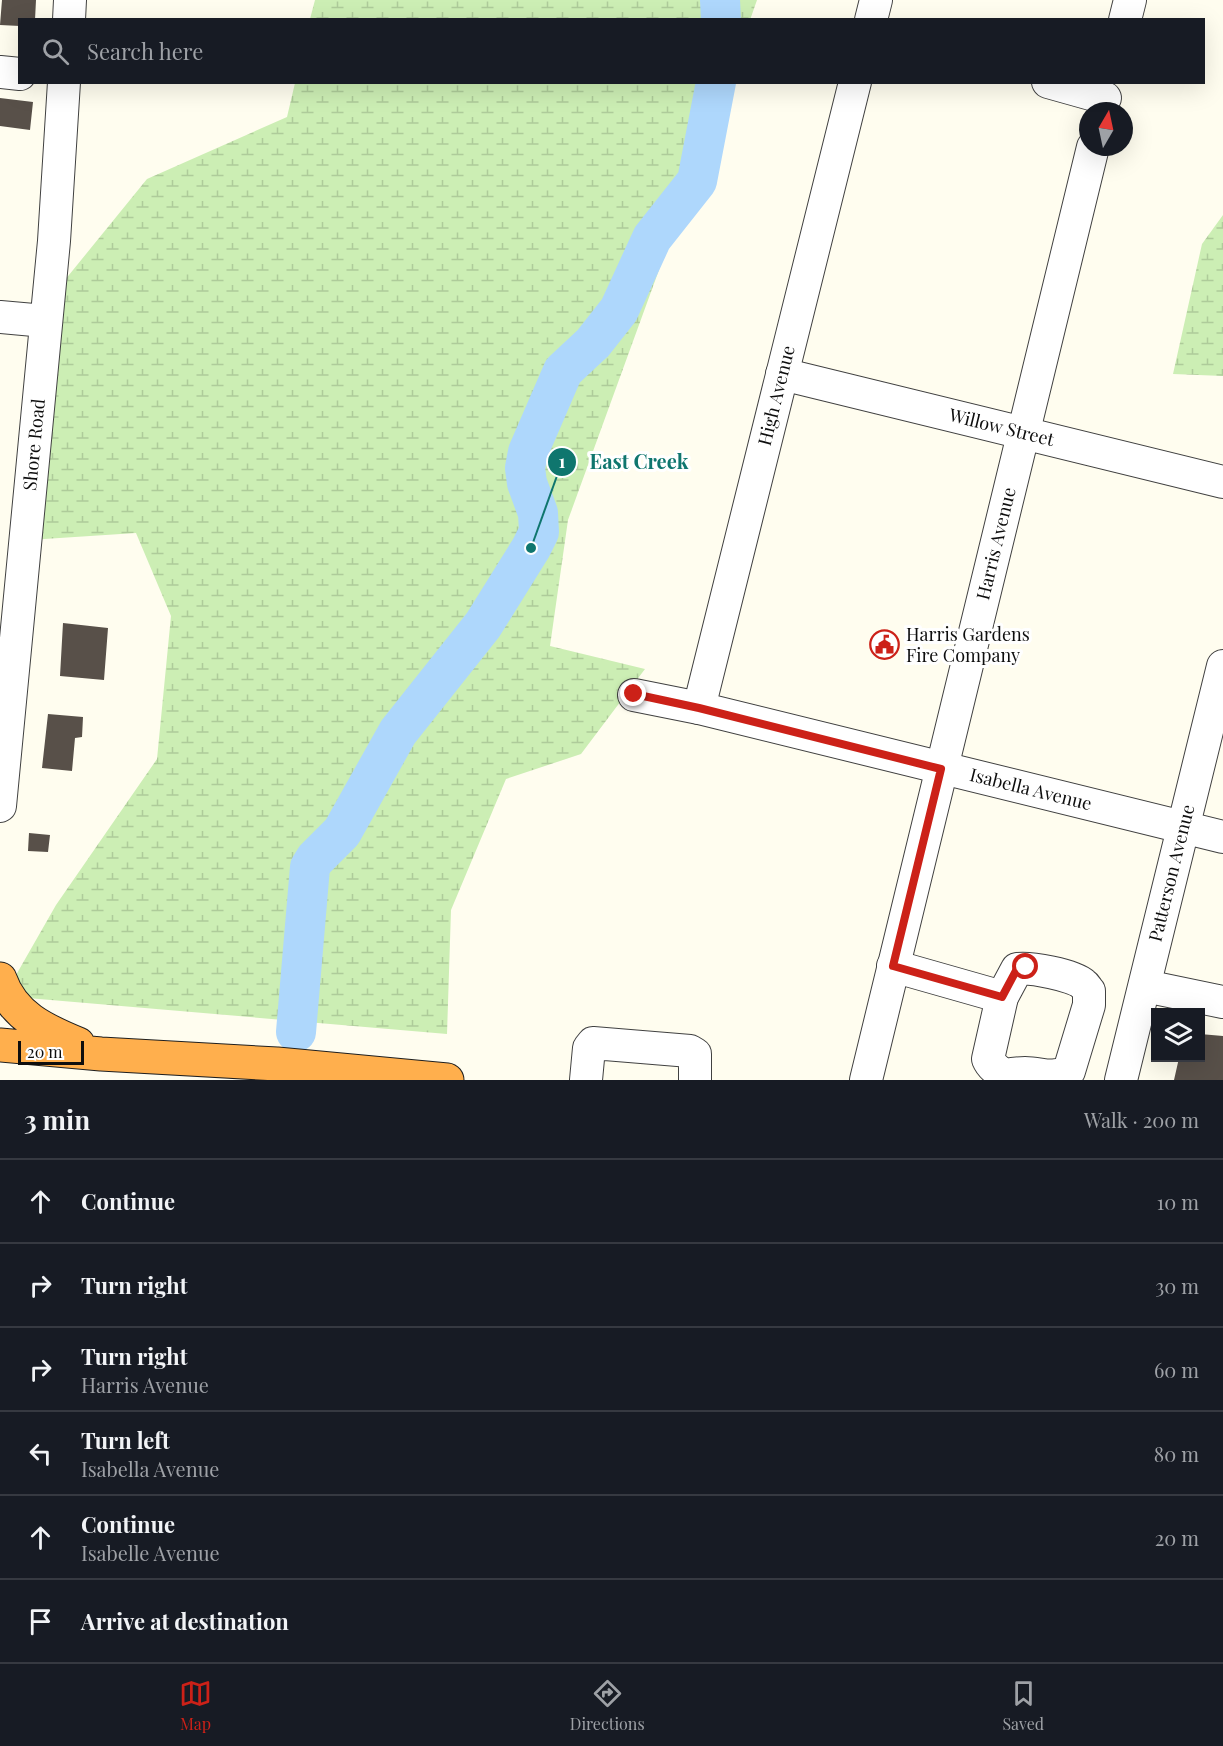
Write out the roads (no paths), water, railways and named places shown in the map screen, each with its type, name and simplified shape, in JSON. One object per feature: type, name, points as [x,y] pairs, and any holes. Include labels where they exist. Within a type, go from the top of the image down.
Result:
[{"type":"highway","points":[[0,979],[9,999],[31,1022],[101,1054]]},
{"type":"highway","points":[[0,1045],[101,1054],[277,1064],[447,1080]]},
{"type":"street","points":[[69,18],[70,0]]},
{"type":"street","points":[[872,18],[876,0]]},
{"type":"street","points":[[1126,18],[1130,0]]},
{"type":"street","points":[[0,72],[18,74]]},
{"type":"street","name":"Shore Road","points":[[0,805],[11,563],[54,241],[64,84]]},
{"type":"street","name":"High Avenue","points":[[699,708],[854,84]]},
{"type":"street","points":[[1056,84],[1105,97]]},
{"type":"street","name":"Harris Avenue","points":[[866,1080],[1091,156]]},
{"type":"street","points":[[0,317],[45,321]]},
{"type":"street","name":"Willow Street","points":[[782,374],[1223,482]]},
{"type":"street","name":"Patterson Avenue","points":[[1121,1080],[1223,666]]},
{"type":"street","name":"Isabella Avenue","points":[[634,694],[1223,837]]},
{"type":"street","points":[[893,966],[1002,997]]},
{"type":"street","points":[[1026,967],[1082,983],[1089,991],[1089,1005],[1069,1071],[1048,1078],[1026,1073],[1005,1077],[992,1067],[988,1059],[1002,997],[1017,969],[1026,967]]},
{"type":"street","points":[[1145,986],[1223,1002]]},
{"type":"street","points":[[586,1080],[589,1048],[593,1043],[690,1051],[695,1054],[695,1080]]},
{"type":"waterway","points":[[720,0],[721,18]]},
{"type":"waterway","points":[[296,1032],[310,867],[342,832],[398,732],[483,625],[531,548],[539,532],[538,513],[527,483],[525,468],[528,452],[563,371],[593,343],[619,310],[652,238],[697,181],[716,84]]},
{"type":"place","name":"East Creek","points":[[531,548]]},
{"type":"place","name":"Harris Gardens Fire Company","points":[[885,645]]}]
